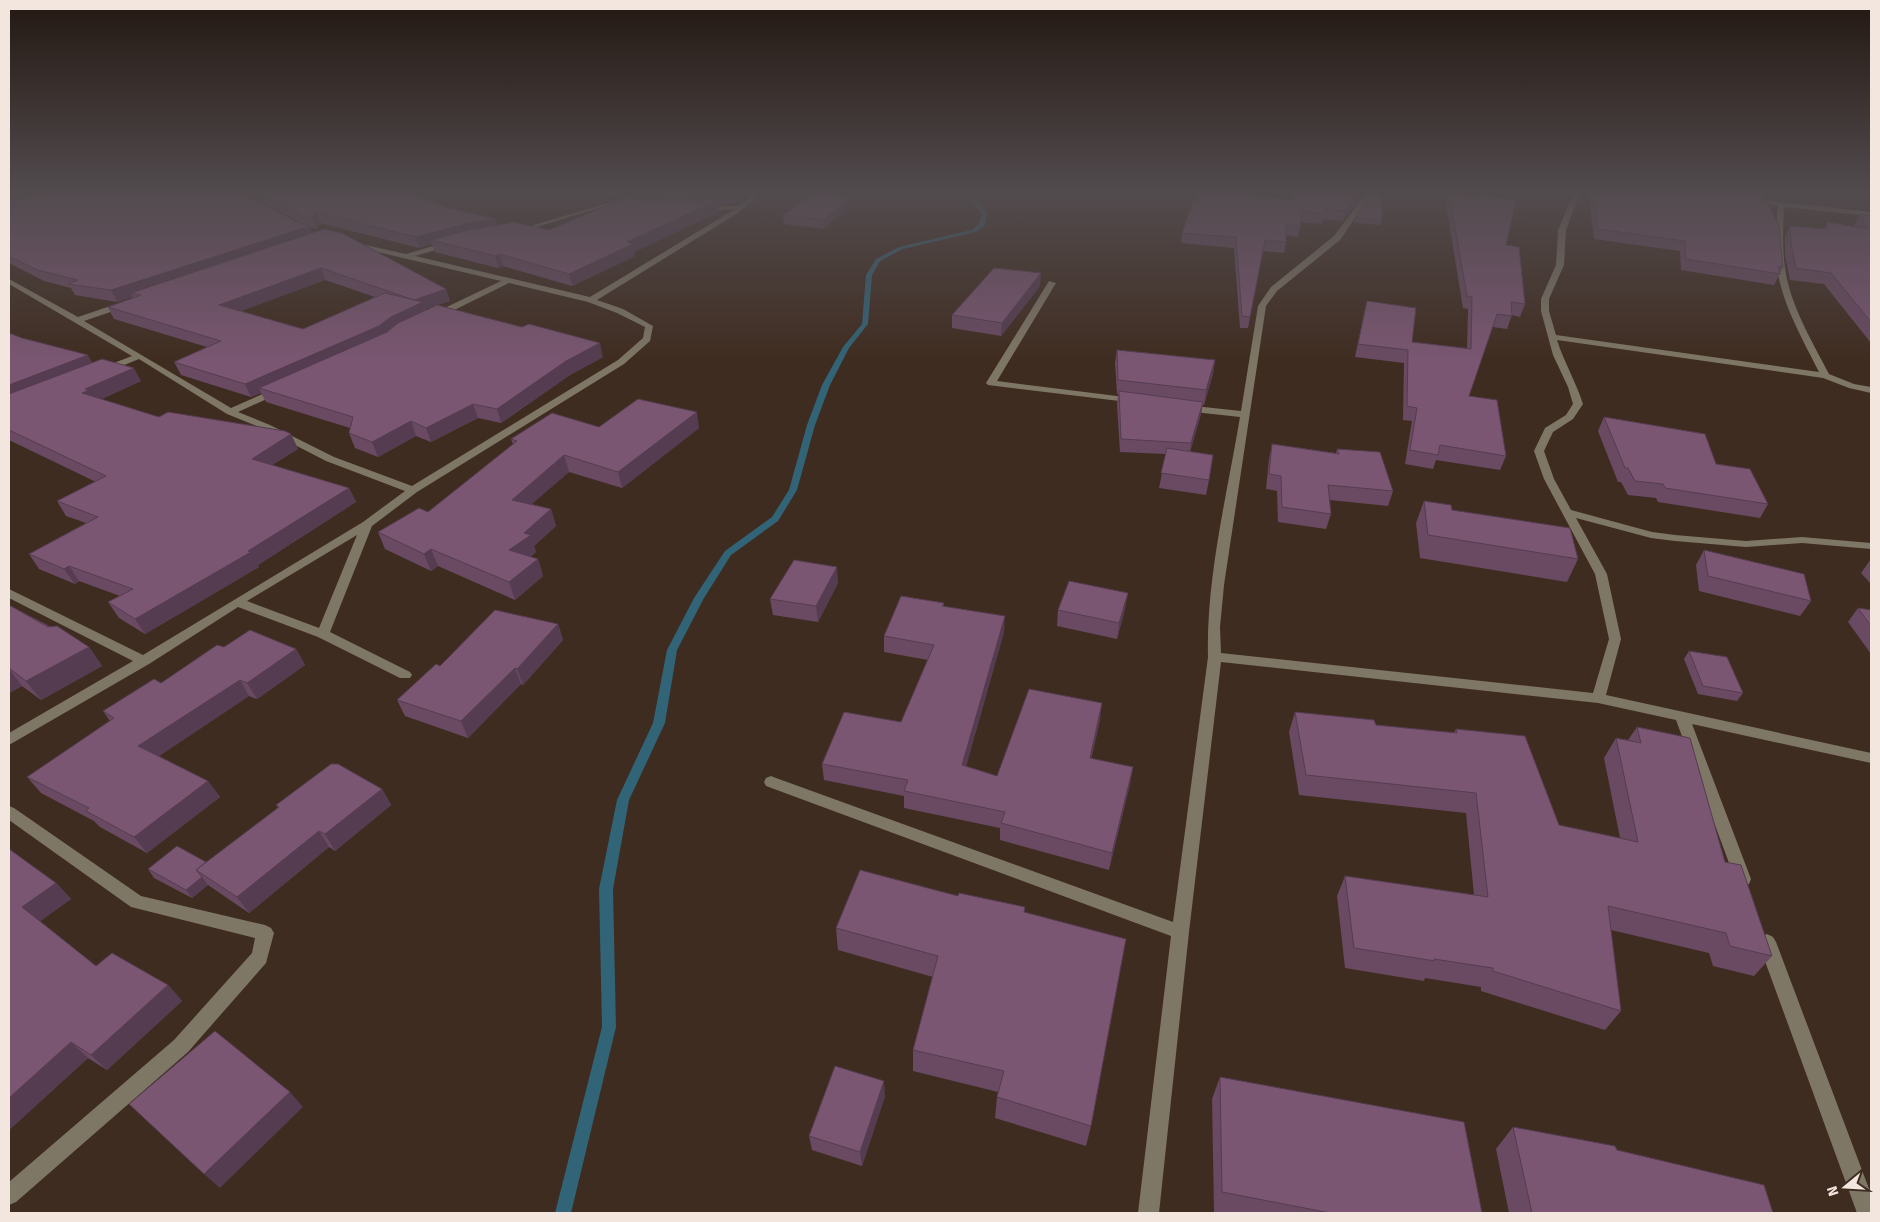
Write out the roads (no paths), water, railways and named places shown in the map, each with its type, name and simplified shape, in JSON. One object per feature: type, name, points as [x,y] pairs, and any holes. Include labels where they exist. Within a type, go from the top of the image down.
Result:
[{"type":"street","points":[[9,740],[144,661],[237,602],[367,524],[413,490],[621,362],[647,339],[649,326],[620,311],[591,300],[377,249]]},
{"type":"street","points":[[407,256],[429,249]]},
{"type":"street","points":[[591,300],[674,249]]},
{"type":"street","points":[[1152,1210],[1180,932],[1215,657],[1214,627],[1218,585],[1262,306],[1280,283],[1293,271],[1325,249]]},
{"type":"street","points":[[1561,249],[1560,265],[1545,299],[1545,311],[1557,355],[1573,387],[1578,404],[1570,417],[1549,430],[1539,451],[1549,479],[1601,574],[1614,639],[1598,698]]},
{"type":"street","points":[[1781,249],[1782,276],[1803,334],[1825,376]]},
{"type":"street","points":[[9,281],[139,356],[230,412],[267,427],[330,460],[413,490]]},
{"type":"street","points":[[426,320],[507,281]]},
{"type":"street","points":[[1052,283],[991,383],[1138,402]]},
{"type":"street","points":[[77,320],[132,301]]},
{"type":"street","points":[[1553,337],[1825,376],[1852,386],[1871,390]]},
{"type":"street","points":[[92,374],[139,356]]},
{"type":"street","points":[[230,412],[289,386]]},
{"type":"street","points":[[1177,407],[1246,416]]},
{"type":"street","points":[[1567,512],[1651,535],[1675,538],[1746,544],[1802,540],[1871,546]]},
{"type":"street","points":[[323,634],[367,524]]},
{"type":"street","points":[[9,593],[144,661]]},
{"type":"street","points":[[237,602],[323,634],[405,674]]},
{"type":"street","points":[[1215,657],[1598,698],[1871,758]]},
{"type":"street","points":[[1682,717],[1748,891]]},
{"type":"street","points":[[771,782],[1180,932]]},
{"type":"street","points":[[9,812],[137,902],[265,933],[260,957],[180,1046],[9,1195]]},
{"type":"street","points":[[1762,928],[1868,1213]]},
{"type":"waterway","points":[[563,1213],[609,1027],[606,889],[623,800],[659,723],[672,650],[699,598],[728,553],[775,519],[793,490],[811,425],[826,385],[846,347],[865,324],[869,275],[878,260],[899,249]]}]
